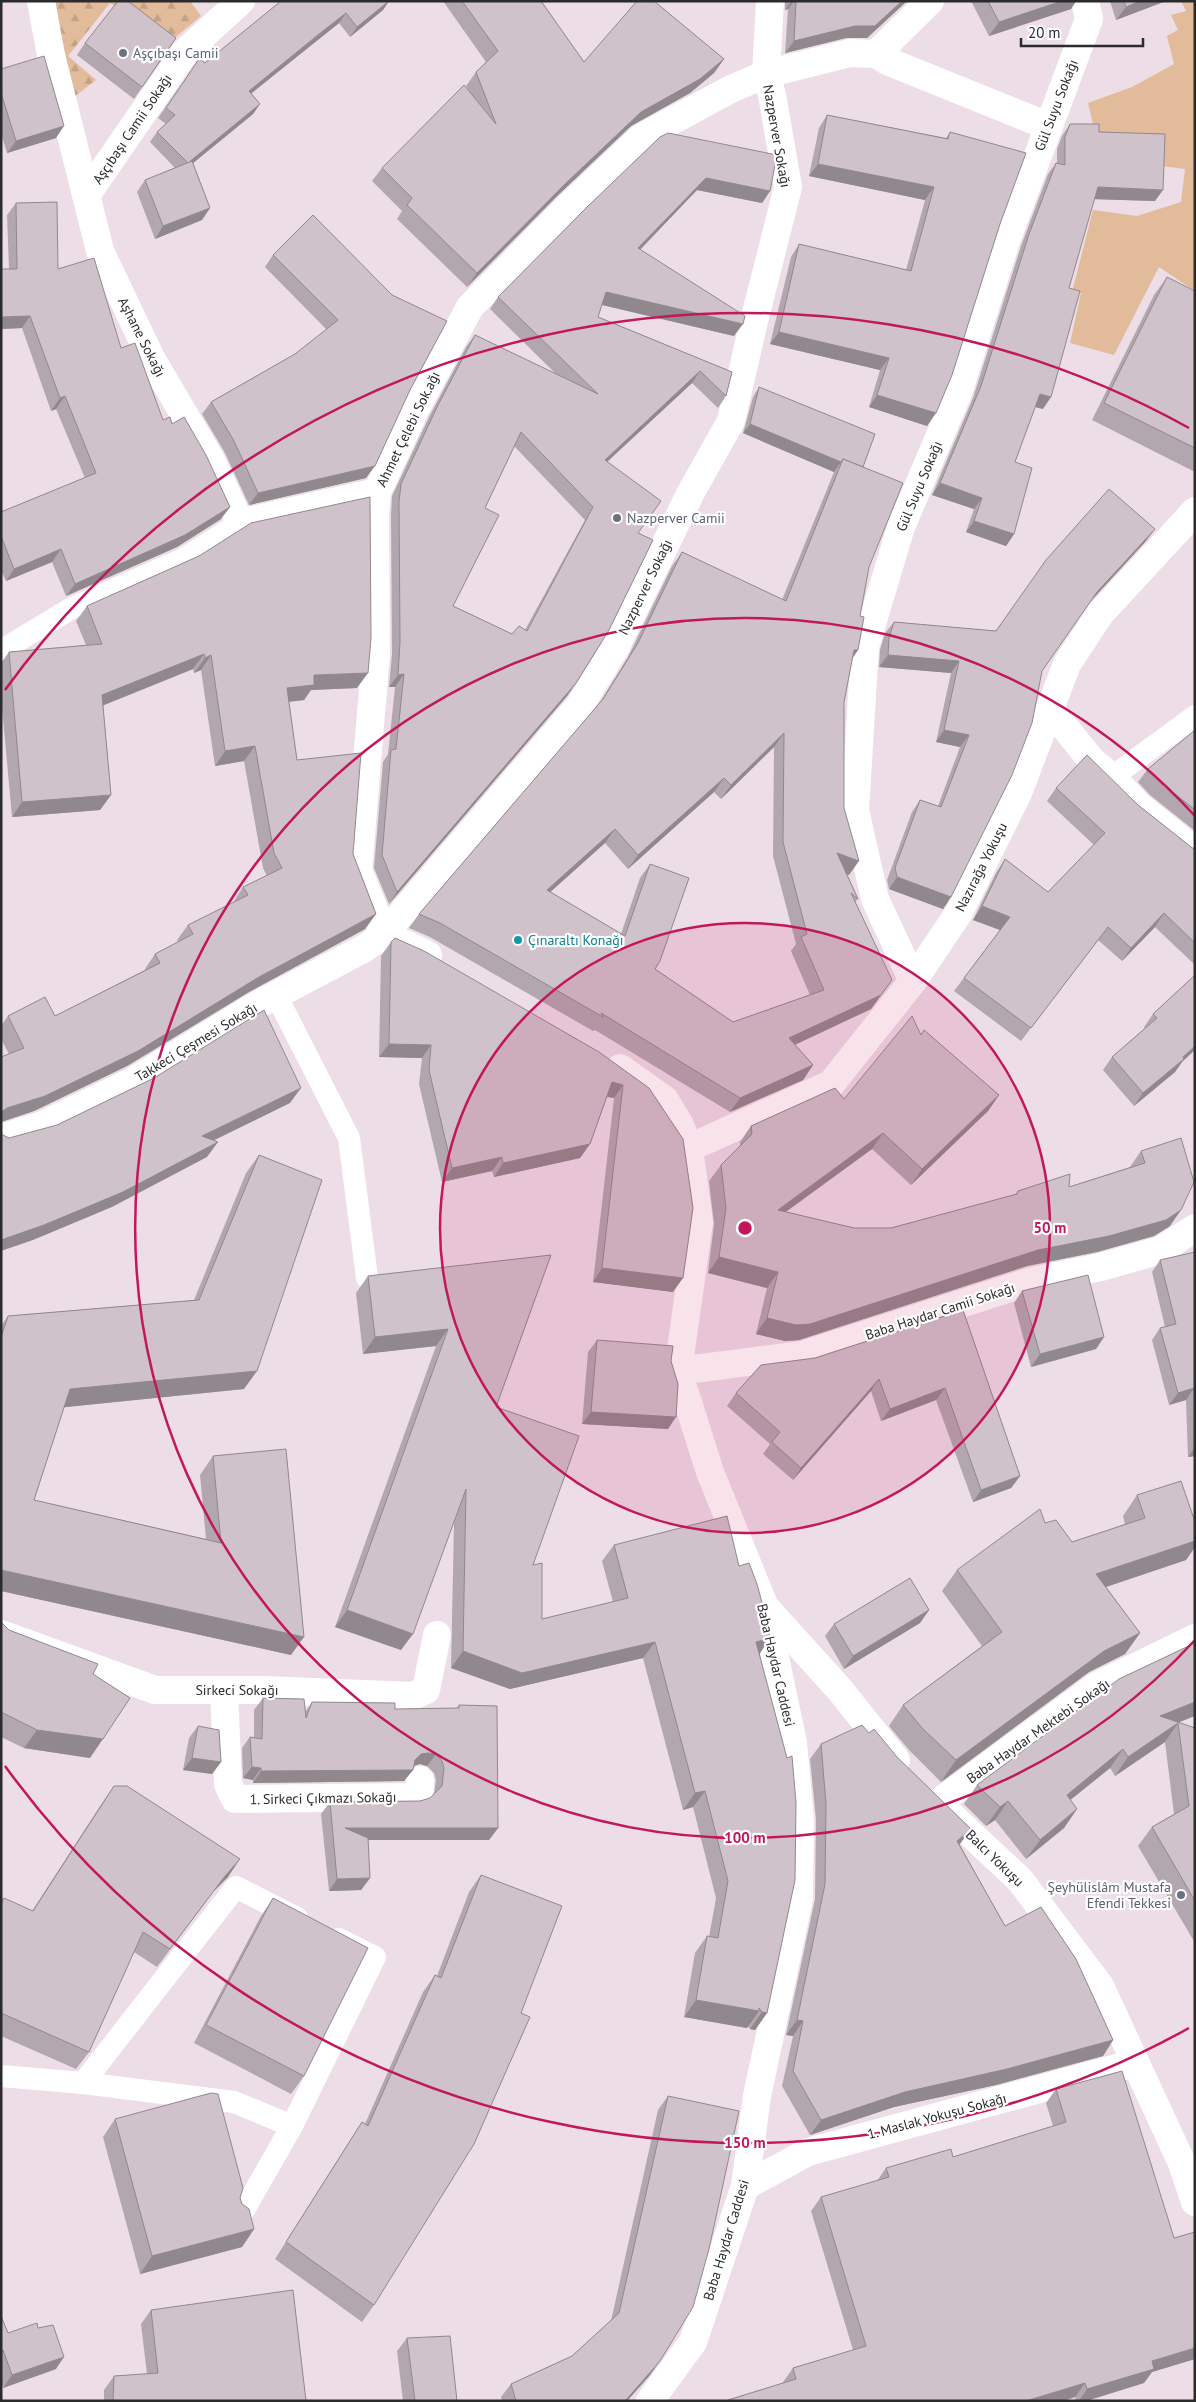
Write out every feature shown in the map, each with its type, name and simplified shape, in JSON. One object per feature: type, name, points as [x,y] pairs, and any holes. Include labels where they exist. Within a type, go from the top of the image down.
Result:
[{"type":"street","name":"Aşhane Sokağı","points":[[41,1],[51,55],[100,251],[150,358],[211,460],[240,524]]},
{"type":"street","name":"Aşçıbaşı Camii Sokağı","points":[[87,194],[185,52],[241,1]]},
{"type":"street","name":"Nazperver Sokağı","points":[[384,934],[580,705],[614,650],[690,494],[731,421],[788,187],[772,94],[766,74],[770,1]]},
{"type":"street","points":[[930,1],[876,54],[887,61],[1048,126]]},
{"type":"street","name":"Gül Suyu Sokağı","points":[[913,981],[875,899],[855,810],[866,647],[901,527],[958,393],[1006,241],[1089,19],[1085,1]]},
{"type":"street","name":"Ahmet Çelebi Sok.ağı","points":[[384,934],[358,870],[376,654],[375,514],[377,492],[415,410],[470,308],[566,209],[642,136],[766,74],[850,53],[876,54]]},
{"type":"street","points":[[240,524],[377,492]]},
{"type":"street","name":"Nazırağa Yokuşu","points":[[689,1148],[831,1084],[913,981],[958,914],[1018,793],[1067,664],[1100,614],[1194,512]]},
{"type":"street","points":[[1050,709],[1092,761],[1112,777],[1139,806],[1195,852]]},
{"type":"street","points":[[384,934],[447,965]]},
{"type":"street","name":"Takkeci Çeşmesi Sokağı","points":[[1,1138],[40,1126],[135,1080],[276,995],[365,948],[384,934]]},
{"type":"street","name":"Baba Haydar Caddesi","points":[[598,1052],[665,1100],[680,1125],[689,1148],[699,1222],[678,1371],[710,1472],[764,1605],[793,1743],[800,1819],[799,1898],[757,2096],[745,2186],[693,2342],[650,2401]]},
{"type":"street","name":"Baba Haydar Camii Sokağı","points":[[678,1371],[802,1355],[1032,1281],[1101,1267],[1161,1250],[1195,1228]]},
{"type":"street","name":"Balcı Yokuşu","points":[[764,1605],[840,1690],[914,1778],[1026,1887],[1100,1986],[1135,2063],[1188,2162],[1195,2202]]},
{"type":"street","name":"Sirkeci Sokağı","points":[[1,1634],[155,1690],[224,1690],[413,1696],[426,1690],[438,1635]]},
{"type":"street","name":"Baba Haydar Mektebi Sokağı","points":[[938,1803],[1098,1685],[1195,1638]]},
{"type":"street","name":"1. Sirkeci Çıkmazı Sokağı","points":[[224,1690],[228,1784],[234,1799],[412,1797],[420,1791],[420,1780]]},
{"type":"street","name":"1. Maslak Yokuşu Sokağı","points":[[745,2186],[808,2152],[1135,2063]]},
{"type":"lane","points":[[4,650],[72,608],[183,559],[240,524]]},
{"type":"lane","points":[[1112,777],[1195,716]]},
{"type":"lane","points":[[276,995],[349,1138],[367,1278]]},
{"type":"lane","points":[[83,2083],[236,1887],[375,1957],[292,2126],[240,2215]]},
{"type":"lane","points":[[1,2076],[83,2083],[234,2102],[292,2126]]},
{"type":"green space","points":[[55,1],[190,1],[201,16],[171,41],[110,3],[68,56],[96,80],[70,100]]},
{"type":"green space","points":[[1181,1],[1195,1],[1195,291],[1159,267],[1114,355],[1070,343],[1081,293],[1072,292],[1093,210],[1137,216],[1181,202],[1185,169],[1162,166],[1096,136],[1088,103],[1132,87],[1174,64],[1167,36],[1178,30],[1171,15],[1186,11]]},
{"type":"building","name":"Aşçıbaşı Camii","points":[[118,1],[128,1],[176,38],[142,87],[85,43]]},
{"type":"building","points":[[281,1],[389,1],[357,27],[346,13],[319,34],[249,91],[260,104],[188,163],[157,132],[175,115],[166,108],[199,59],[205,63]]},
{"type":"building","points":[[462,1],[541,1],[584,62],[637,1],[654,1],[724,59],[700,79],[641,112],[565,184],[477,273],[407,205],[412,198],[382,168],[464,85],[496,124],[476,72],[498,51]]},
{"type":"building","points":[[796,1],[902,1],[875,26],[855,26],[794,41]]},
{"type":"building","points":[[988,1],[1062,1],[999,22]]},
{"type":"building","points":[[1124,1],[1140,1],[1126,7]]},
{"type":"building","points":[[44,56],[64,126],[16,141],[1,93],[1,69]]},
{"type":"building","points":[[827,115],[948,139],[950,132],[1026,153],[1000,224],[952,375],[936,413],[877,395],[889,358],[779,332],[799,244],[911,271],[934,187],[818,164]]},
{"type":"building","points":[[1070,124],[1099,124],[1099,132],[1165,134],[1163,190],[1098,187],[1069,288],[1080,291],[1051,397],[1040,394],[1015,462],[1032,468],[1014,534],[974,521],[982,498],[940,483],[981,386],[1029,234],[1056,163],[1065,165],[1065,137]]},
{"type":"building","points":[[668,133],[777,155],[770,191],[706,178],[638,248],[745,316],[743,324],[606,292],[598,317],[732,372],[726,396],[700,371],[605,460],[661,501],[638,533],[653,540],[609,630],[576,683],[397,892],[382,855],[391,750],[396,749],[404,674],[398,675],[400,642],[399,502],[401,484],[438,405],[475,335],[598,394],[498,297],[660,137]],"holes":[[[521,432],[593,507],[527,631],[519,626],[512,634],[453,606],[499,515],[485,508]]]},
{"type":"building","points":[[192,161],[210,208],[163,226],[145,180]]},
{"type":"building","points":[[57,202],[58,269],[94,258],[121,348],[135,343],[163,420],[170,417],[172,424],[184,417],[206,455],[230,507],[185,535],[75,584],[61,549],[14,569],[1,536],[1,512],[96,473],[65,396],[60,398],[30,316],[1,317],[1,269],[17,269],[16,203]]},
{"type":"building","points":[[313,215],[392,295],[447,321],[410,390],[375,466],[258,493],[234,441],[211,402],[295,354],[338,320],[273,255]]},
{"type":"building","points":[[1167,277],[1195,291],[1195,448],[1104,403]]},
{"type":"building","points":[[759,387],[875,434],[863,467],[843,459],[841,462],[750,424]]},
{"type":"building","points":[[843,459],[903,483],[869,567],[860,616],[864,617],[858,650],[854,650],[844,702],[844,808],[859,861],[837,853],[858,899],[851,893],[892,980],[881,995],[789,1038],[813,1065],[740,1098],[601,1013],[603,1017],[440,923],[419,914],[603,699],[638,643],[682,552],[786,601]],"holes":[[[784,733],[783,842],[807,934],[801,937],[824,990],[733,1022],[655,969],[660,961],[689,878],[650,864],[625,936],[547,890],[615,829],[638,855],[724,778],[731,785]]]},
{"type":"building","points":[[1109,489],[1155,529],[1097,592],[1042,671],[1032,723],[1012,775],[951,897],[897,877],[895,868],[920,800],[941,807],[969,735],[944,730],[959,661],[888,655],[889,638],[894,622],[996,631],[1046,560]]},
{"type":"building","points":[[370,497],[371,638],[368,673],[314,675],[314,685],[287,688],[297,760],[361,753],[353,854],[376,914],[259,977],[138,1051],[45,1096],[7,1108],[1,1112],[1,1057],[24,1048],[8,1016],[45,997],[55,1016],[160,963],[155,954],[193,934],[188,925],[248,895],[243,887],[282,868],[274,853],[255,746],[225,751],[211,655],[205,658],[204,654],[102,695],[111,795],[22,802],[9,652],[102,644],[87,606],[199,556],[251,523]]},
{"type":"building","points":[[1195,730],[1195,810],[1159,781],[1148,769]]},
{"type":"building","points":[[1087,755],[1138,805],[1195,850],[1195,943],[1164,913],[1131,948],[1108,927],[1031,1028],[964,978],[1010,917],[982,906],[1005,859],[1048,892],[1105,833],[1056,788]]},
{"type":"building","points":[[395,938],[424,951],[599,1052],[649,1088],[683,1139],[693,1208],[683,1278],[602,1268],[623,1085],[612,1082],[590,1144],[503,1163],[502,1157],[452,1168],[429,1070],[431,1045],[389,1044],[391,942]]},
{"type":"building","points":[[1195,975],[1195,1046],[1183,1057],[1184,1059],[1143,1093],[1112,1057],[1157,1018],[1153,1014]]},
{"type":"building","points":[[264,1010],[301,1088],[202,1136],[218,1142],[123,1192],[44,1225],[1,1240],[1,1134],[9,1138],[57,1125],[154,1078]]},
{"type":"building","points":[[912,1016],[921,1035],[924,1030],[999,1095],[922,1169],[883,1133],[778,1210],[854,1228],[891,1228],[1017,1194],[1018,1191],[1070,1174],[1069,1187],[1145,1163],[1141,1151],[1181,1138],[1194,1182],[1181,1210],[1166,1220],[1109,1236],[1038,1250],[810,1324],[796,1325],[767,1318],[778,1272],[719,1257],[726,1208],[721,1165],[752,1134],[751,1126],[835,1088],[844,1099]]},
{"type":"building","points":[[259,1155],[322,1180],[257,1371],[70,1389],[34,1500],[221,1543],[213,1456],[286,1449],[304,1637],[1,1570],[1,1337],[8,1316],[199,1300]]},
{"type":"building","points":[[1195,1252],[1195,1400],[1194,1388],[1178,1393],[1160,1328],[1176,1324],[1160,1260]]},
{"type":"building","points":[[551,1255],[496,1407],[579,1436],[533,1565],[542,1563],[542,1619],[628,1598],[614,1545],[727,1516],[739,1566],[749,1563],[767,1621],[770,1638],[756,1642],[787,1758],[792,1756],[796,1803],[795,1880],[767,2013],[762,2012],[759,2008],[759,2011],[696,2000],[707,1936],[718,1938],[728,1881],[705,1791],[695,1793],[655,1642],[522,1673],[463,1651],[466,1489],[413,1634],[347,1610],[448,1329],[375,1337],[368,1276]]},
{"type":"building","points":[[1088,1275],[1104,1337],[1040,1354],[1022,1291]]},
{"type":"building","points":[[963,1310],[1020,1476],[981,1490],[945,1388],[890,1409],[879,1379],[801,1468],[772,1442],[780,1432],[736,1393],[761,1365],[815,1358]]},
{"type":"building","points":[[597,1340],[673,1346],[671,1361],[678,1384],[676,1417],[591,1412]]},
{"type":"building","points":[[1181,1481],[1195,1522],[1195,1541],[1096,1574],[1140,1633],[1104,1651],[956,1760],[923,1729],[903,1705],[1002,1632],[957,1570],[1040,1509],[1045,1523],[1056,1520],[1072,1542],[1145,1518],[1137,1495]]},
{"type":"building","points":[[910,1578],[929,1610],[853,1656],[834,1624]]},
{"type":"building","points":[[1,1622],[9,1630],[98,1664],[93,1674],[130,1698],[103,1739],[37,1730],[1,1712]]},
{"type":"building","points":[[1195,1643],[1195,1702],[1160,1716],[1195,1728],[1195,1901],[1152,1827],[1189,1806],[1178,1723],[1128,1757],[1123,1749],[1067,1795],[1077,1809],[1040,1840],[1008,1801],[1000,1807],[977,1785],[1119,1679]]},
{"type":"building","points":[[263,1698],[304,1699],[306,1718],[312,1702],[395,1703],[395,1709],[459,1708],[459,1705],[497,1706],[498,1828],[345,1828],[368,1838],[370,1878],[337,1879],[330,1802],[420,1801],[430,1798],[442,1786],[444,1768],[442,1761],[436,1754],[428,1753],[421,1754],[415,1760],[413,1770],[261,1771],[261,1768],[252,1767],[250,1737],[262,1739]]},
{"type":"building","points":[[862,1725],[869,1733],[874,1729],[897,1757],[971,1829],[957,1841],[1005,1926],[1041,1907],[1076,1959],[1113,2040],[1007,2069],[905,2092],[821,2120],[793,2071],[803,2021],[797,2020],[825,1884],[826,1804],[821,1744]]},
{"type":"building","points":[[198,1726],[219,1730],[221,1762],[192,1758]]},
{"type":"building","points":[[114,1786],[127,1786],[240,1859],[170,1949],[143,1932],[89,2052],[1,2013],[1,1904],[4,1898],[33,1911]]},
{"type":"building","points":[[481,1875],[562,1906],[521,2013],[530,2017],[474,2144],[374,2305],[286,2242],[362,2122],[368,2126],[435,1975],[441,1978]]},
{"type":"building","points":[[273,1898],[368,1948],[304,2076],[206,2025]]},
{"type":"building","points":[[1122,2071],[1174,2238],[1195,2232],[1195,2348],[1152,2361],[1154,2369],[1087,2389],[1085,2383],[1026,2401],[728,2400],[796,2379],[793,2368],[866,2346],[821,2197],[889,2177],[886,2168],[951,2149],[953,2157],[1066,2122],[1056,2089]]},
{"type":"building","points":[[211,2093],[218,2094],[243,2188],[240,2198],[242,2204],[249,2209],[254,2229],[152,2256],[115,2119]]},
{"type":"building","points":[[668,2096],[739,2111],[709,2249],[693,2307],[660,2361],[625,2401],[516,2401],[511,2384],[572,2356],[619,2313]]},
{"type":"building","points":[[293,2290],[306,2401],[113,2401],[114,2376],[158,2373],[151,2310]]},
{"type":"building","points":[[1,2316],[8,2333],[37,2323],[38,2328],[53,2325],[64,2357],[12,2375],[3,2350],[1,2350]]},
{"type":"building","points":[[450,2336],[457,2401],[415,2401],[407,2338]]},
{"type":"place","name":"Aşçıbaşı Camii","points":[[123,53]]},
{"type":"place","name":"Nazperver Camii","points":[[617,518]]},
{"type":"place","name":"Çınaraltı Konağı","points":[[518,940]]},
{"type":"place","name":"Şeyhülislâm Mustafa Efendi Tekkesi","points":[[1181,1895]]}]
